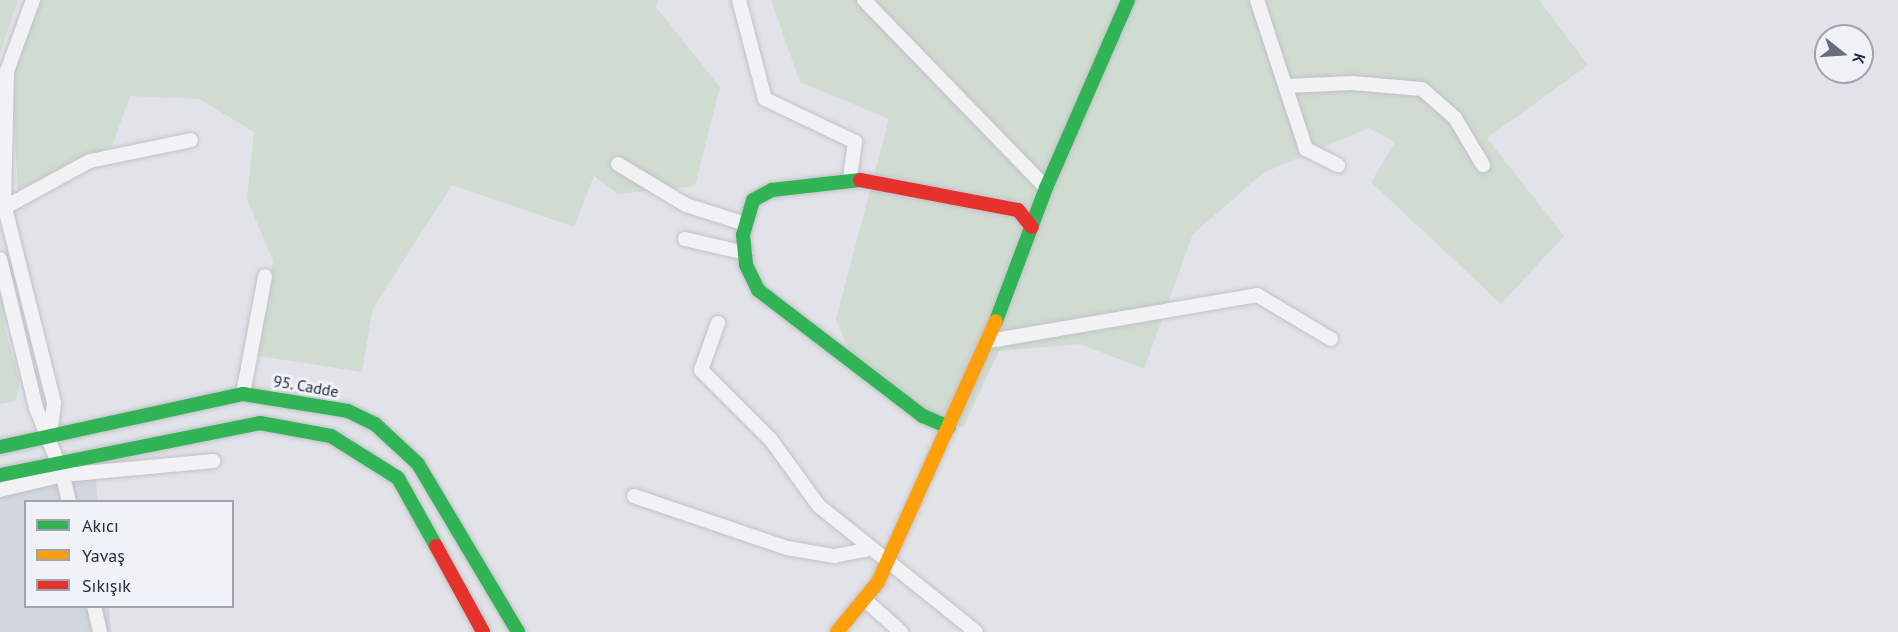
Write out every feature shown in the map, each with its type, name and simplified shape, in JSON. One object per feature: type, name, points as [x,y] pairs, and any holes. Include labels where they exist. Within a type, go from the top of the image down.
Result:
[{"type":"street","points":[[33,0],[7,71],[2,207],[54,403],[51,436]]},
{"type":"street","points":[[739,0],[765,99],[855,142],[850,179]]},
{"type":"street","points":[[864,0],[1046,188]]},
{"type":"street","points":[[837,632],[864,599],[887,563],[989,341],[1046,188],[1128,0]]},
{"type":"street","points":[[1257,0],[1306,149],[1338,165]]},
{"type":"street","points":[[1287,86],[1352,83],[1422,89],[1455,118],[1483,165]]},
{"type":"street","points":[[2,207],[62,181],[90,161],[191,140]]},
{"type":"street","points":[[618,164],[686,205],[746,224]]},
{"type":"street","points":[[949,427],[923,416],[758,290],[745,253],[746,224],[753,200],[772,190],[850,179],[1018,210],[1032,227]]},
{"type":"street","points":[[685,239],[745,253]]},
{"type":"street","points":[[0,259],[36,408],[51,436],[69,500]]},
{"type":"street","points":[[243,394],[265,276]]},
{"type":"street","points":[[989,341],[1257,295],[1331,339]]},
{"type":"street","points":[[718,322],[700,370],[771,440],[819,506],[887,563],[976,632]]},
{"type":"street","name":"95. Cadde","points":[[0,447],[243,394],[322,403],[375,424],[397,441],[462,531],[518,632]]},
{"type":"street","points":[[0,475],[59,460],[260,423],[331,436],[398,478],[483,632]]},
{"type":"street","points":[[0,490],[63,475],[213,461]]},
{"type":"street","points":[[634,496],[787,548],[834,556],[871,549]]},
{"type":"street","points":[[864,599],[901,632]]},
{"type":"street","points":[[94,608],[100,632]]},
{"type":"shaded area","points":[[0,0],[18,0],[0,53]]},
{"type":"shaded area","points":[[43,0],[658,0],[656,7],[720,87],[695,186],[618,194],[594,176],[574,227],[452,185],[373,308],[362,372],[253,355],[273,261],[247,199],[254,132],[199,99],[130,96],[112,146],[18,190],[13,109],[16,57]]},
{"type":"shaded area","points":[[771,0],[1539,0],[1588,65],[1487,138],[1564,236],[1501,304],[1371,182],[1395,142],[1369,128],[1263,173],[1193,234],[1144,369],[1080,344],[999,351],[963,428],[925,408],[849,350],[836,319],[889,119],[800,82]]},
{"type":"shaded area","points":[[0,259],[5,329],[20,382],[16,401],[0,404]]},
{"type":"shaded area","points":[[94,462],[98,500],[24,500],[24,608],[109,608],[111,632],[0,632],[0,484]]},
{"type":"traffic: fast","points":[[996,321],[1046,188],[1128,0]]},
{"type":"traffic: fast","points":[[860,180],[772,190],[753,200],[743,235],[746,265],[758,290],[923,416],[949,427]]},
{"type":"traffic: fast","points":[[0,447],[243,394],[348,411],[375,424],[418,464],[518,632]]},
{"type":"traffic: fast","points":[[0,475],[260,423],[331,436],[398,478],[436,546]]},
{"type":"traffic: slow","points":[[837,632],[878,582],[996,321]]},
{"type":"traffic: jam","points":[[860,180],[1018,210],[1032,227]]},
{"type":"traffic: jam","points":[[436,546],[483,632]]}]
